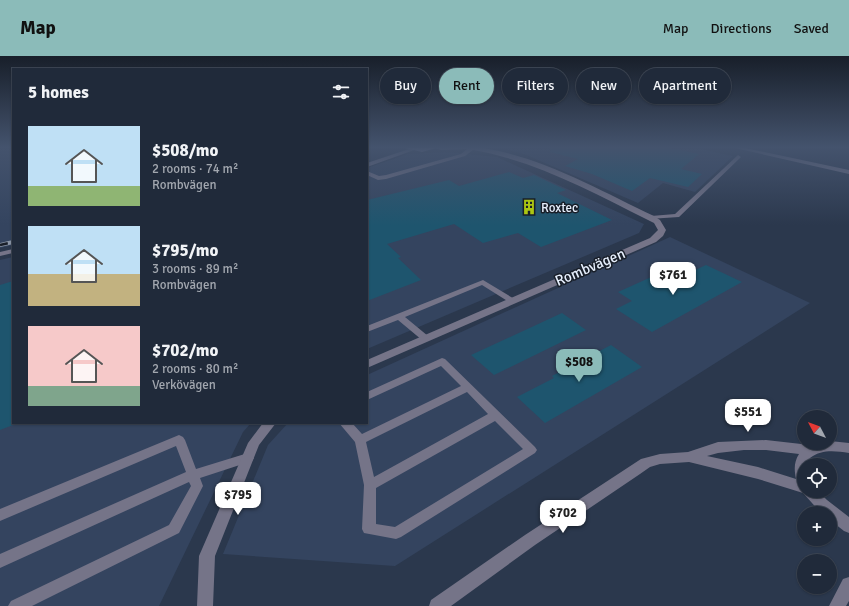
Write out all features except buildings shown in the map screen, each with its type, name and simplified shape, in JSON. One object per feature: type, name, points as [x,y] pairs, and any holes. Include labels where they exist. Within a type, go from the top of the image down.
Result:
[{"type":"street","points":[[368,174],[378,178],[398,174]]},
{"type":"street","points":[[555,174],[594,190],[651,218]]},
{"type":"street","name":"Rombvägen","points":[[368,364],[653,240],[662,230],[657,222],[651,218]]},
{"type":"street","points":[[0,254],[12,251]]},
{"type":"street","points":[[205,606],[206,556],[254,443],[269,424]]},
{"type":"street","points":[[689,457],[721,447],[758,445],[797,448]]},
{"type":"street","points":[[837,447],[849,448]]},
{"type":"street","points":[[803,458],[805,454],[810,450]]},
{"type":"street","points":[[437,606],[530,540],[646,463],[676,456],[689,457],[758,473],[797,485]]},
{"type":"street","points":[[816,498],[831,514],[849,526]]},
{"type":"street","points":[[837,606],[849,585]]},
{"type":"lane","points":[[651,218],[677,216],[722,174]]},
{"type":"lane","points":[[368,329],[483,282],[512,300]]},
{"type":"lane","points":[[400,316],[425,338]]},
{"type":"lane","points":[[346,424],[360,440],[370,485],[369,529],[396,533],[531,450],[442,361],[368,396]]},
{"type":"lane","points":[[360,440],[468,387]]},
{"type":"lane","points":[[370,485],[496,415]]},
{"type":"lane","points":[[0,515],[179,440],[197,486],[174,529],[16,606]]},
{"type":"lane","points":[[0,561],[192,474],[248,458]]},
{"type":"shaded area","points":[[0,174],[12,174],[12,245],[0,248]]},
{"type":"shaded area","points":[[368,174],[534,174],[644,224],[639,233],[368,349]]},
{"type":"shaded area","points":[[570,174],[714,174],[695,192],[663,183],[638,203]]},
{"type":"shaded area","points":[[670,237],[810,303],[395,566],[223,554],[268,445],[287,424],[368,424],[368,375]]},
{"type":"shaded area","points":[[12,257],[12,424],[250,424],[243,432],[159,606],[0,606],[0,260]]},
{"type":"railway","points":[[0,245],[12,242]]},
{"type":"place","name":"Roxtec","points":[[529,207]]}]
